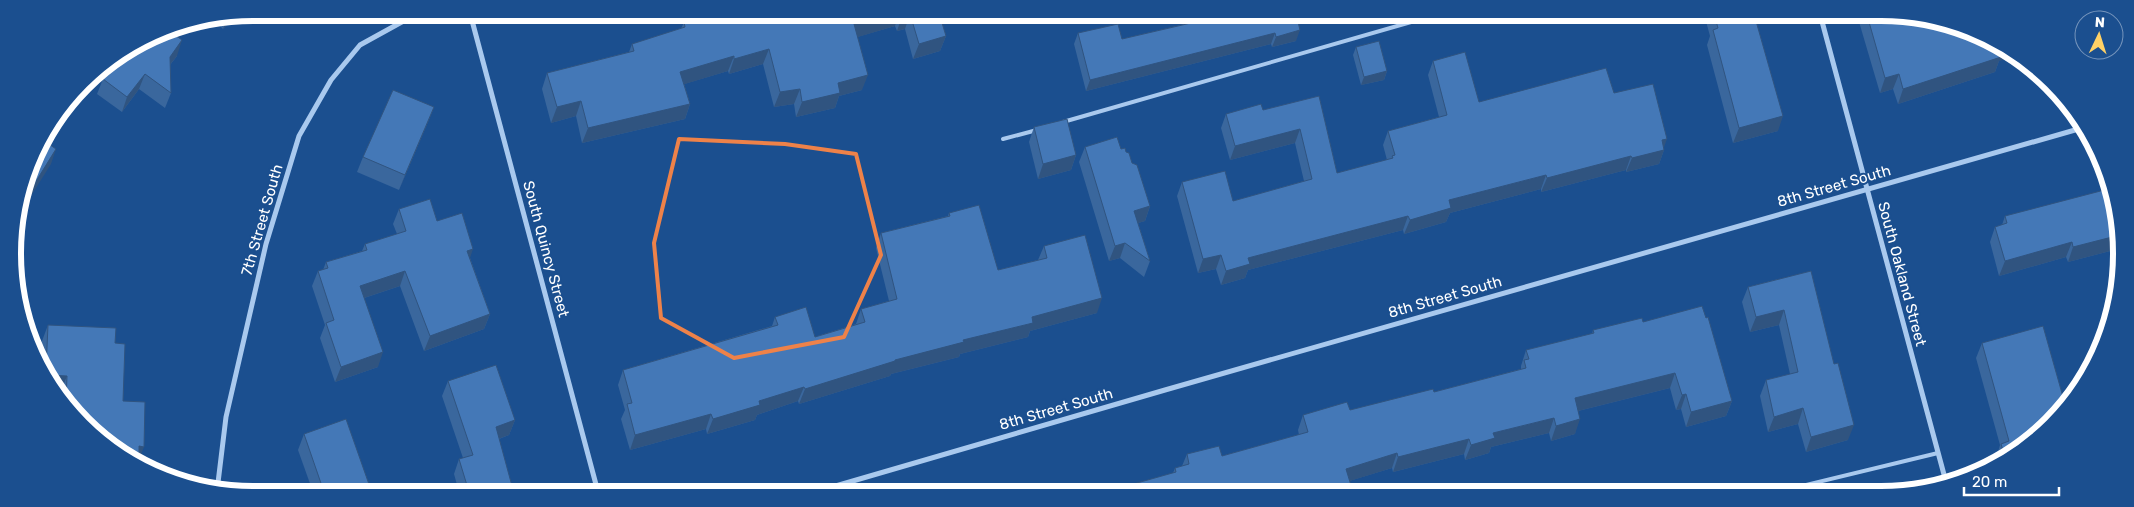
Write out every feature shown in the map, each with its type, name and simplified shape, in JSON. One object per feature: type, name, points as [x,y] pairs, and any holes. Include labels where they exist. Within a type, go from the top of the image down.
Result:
[{"type":"street","name":"7th Street South","points":[[218,483],[226,418],[248,321],[266,244],[299,136],[330,80],[360,45],[404,21]]},
{"type":"street","name":"South Quincy Street","points":[[472,21],[596,486]]},
{"type":"street","name":"South Oakland Street","points":[[1822,21],[1945,477]]},
{"type":"street","name":"8th Street South","points":[[836,486],[2077,129]]},
{"type":"lane","points":[[1060,123],[1415,21]]},
{"type":"lane","points":[[1003,139],[1041,128]]},
{"type":"lane","points":[[1802,486],[1938,453]]},
{"type":"highlighted area","points":[[679,139],[785,144],[856,154],[881,255],[844,337],[734,358],[661,318],[654,243]]},
{"type":"building","points":[[865,21],[854,24],[868,75],[838,83],[840,93],[802,102],[800,89],[780,92],[769,49],[734,59],[734,56],[680,72],[690,104],[588,128],[581,101],[557,107],[547,73],[634,51],[632,44],[685,27],[684,22]]},
{"type":"building","points":[[912,21],[941,21],[946,36],[919,44]]},
{"type":"building","points":[[1199,21],[1298,21],[1300,30],[1276,37],[1275,33],[1090,80],[1078,33],[1118,24],[1122,39]]},
{"type":"building","points":[[1716,21],[1756,21],[1783,116],[1739,128],[1713,30],[1718,28]]},
{"type":"building","points":[[1869,21],[1911,23],[1941,29],[1983,45],[2000,54],[2001,57],[1903,89],[1899,74],[1885,78]]},
{"type":"building","points":[[175,35],[182,40],[170,57],[171,93],[145,74],[127,97],[103,79],[108,73],[124,60],[151,45]]},
{"type":"building","points":[[1379,41],[1387,71],[1364,77],[1356,47]]},
{"type":"building","points":[[1465,52],[1479,102],[1606,68],[1614,93],[1653,84],[1667,139],[1662,140],[1664,150],[1632,158],[1631,156],[1547,178],[1546,175],[1449,200],[1451,208],[1410,220],[1408,216],[1248,258],[1250,264],[1226,271],[1221,255],[1203,259],[1182,182],[1225,171],[1233,201],[1312,179],[1300,129],[1235,146],[1226,114],[1261,104],[1263,110],[1319,96],[1337,173],[1393,158],[1392,156],[1395,155],[1388,131],[1447,115],[1433,61]]},
{"type":"building","points":[[393,90],[434,107],[405,175],[363,157]]},
{"type":"building","points":[[1067,119],[1076,155],[1043,164],[1034,127]]},
{"type":"building","points":[[1117,137],[1121,149],[1125,148],[1126,152],[1129,153],[1132,163],[1137,165],[1150,206],[1134,211],[1150,261],[1125,243],[1115,246],[1085,147]]},
{"type":"building","points":[[49,144],[56,149],[29,192]]},
{"type":"building","points":[[2104,190],[2112,237],[2073,247],[2072,242],[2005,261],[1995,227],[2007,223],[2005,216]]},
{"type":"building","points":[[430,199],[437,221],[462,213],[473,249],[467,251],[490,314],[430,336],[405,271],[360,286],[383,352],[341,367],[326,323],[334,320],[318,271],[328,268],[326,262],[367,250],[365,244],[406,231],[399,209]]},
{"type":"building","points":[[979,205],[998,270],[1047,258],[1044,246],[1085,235],[1102,298],[1032,317],[1033,323],[963,340],[964,342],[895,360],[805,389],[804,387],[759,401],[760,405],[713,419],[711,414],[635,435],[627,404],[632,403],[623,370],[778,325],[775,317],[806,307],[815,337],[865,322],[861,309],[897,299],[881,233],[950,216],[949,213]]},
{"type":"building","points":[[1811,271],[1834,364],[1838,363],[1854,425],[1811,437],[1803,408],[1774,417],[1766,380],[1798,372],[1784,310],[1756,317],[1748,287]]},
{"type":"building","points":[[1702,306],[1706,318],[1708,317],[1732,401],[1691,412],[1686,394],[1682,395],[1675,373],[1575,398],[1580,419],[1556,426],[1554,418],[1493,433],[1495,438],[1471,445],[1469,439],[1398,457],[1397,453],[1346,469],[1351,486],[1126,486],[1176,472],[1175,468],[1189,464],[1187,454],[1219,446],[1222,456],[1308,432],[1303,415],[1347,402],[1350,410],[1433,389],[1434,392],[1526,368],[1524,360],[1529,359],[1526,350],[1594,333],[1593,330],[1642,318],[1643,322]]},
{"type":"building","points":[[48,325],[116,328],[115,343],[125,344],[123,401],[145,402],[144,447],[139,446],[139,456],[112,438],[89,418],[66,392],[67,376],[55,375],[46,359]]},
{"type":"building","points":[[2043,326],[2063,397],[2034,428],[2003,451],[2001,444],[2009,441],[1982,343]]},
{"type":"building","points":[[496,365],[515,420],[496,427],[512,486],[467,486],[459,459],[473,455],[448,381]]},
{"type":"building","points":[[346,419],[370,486],[322,486],[304,434]]}]
